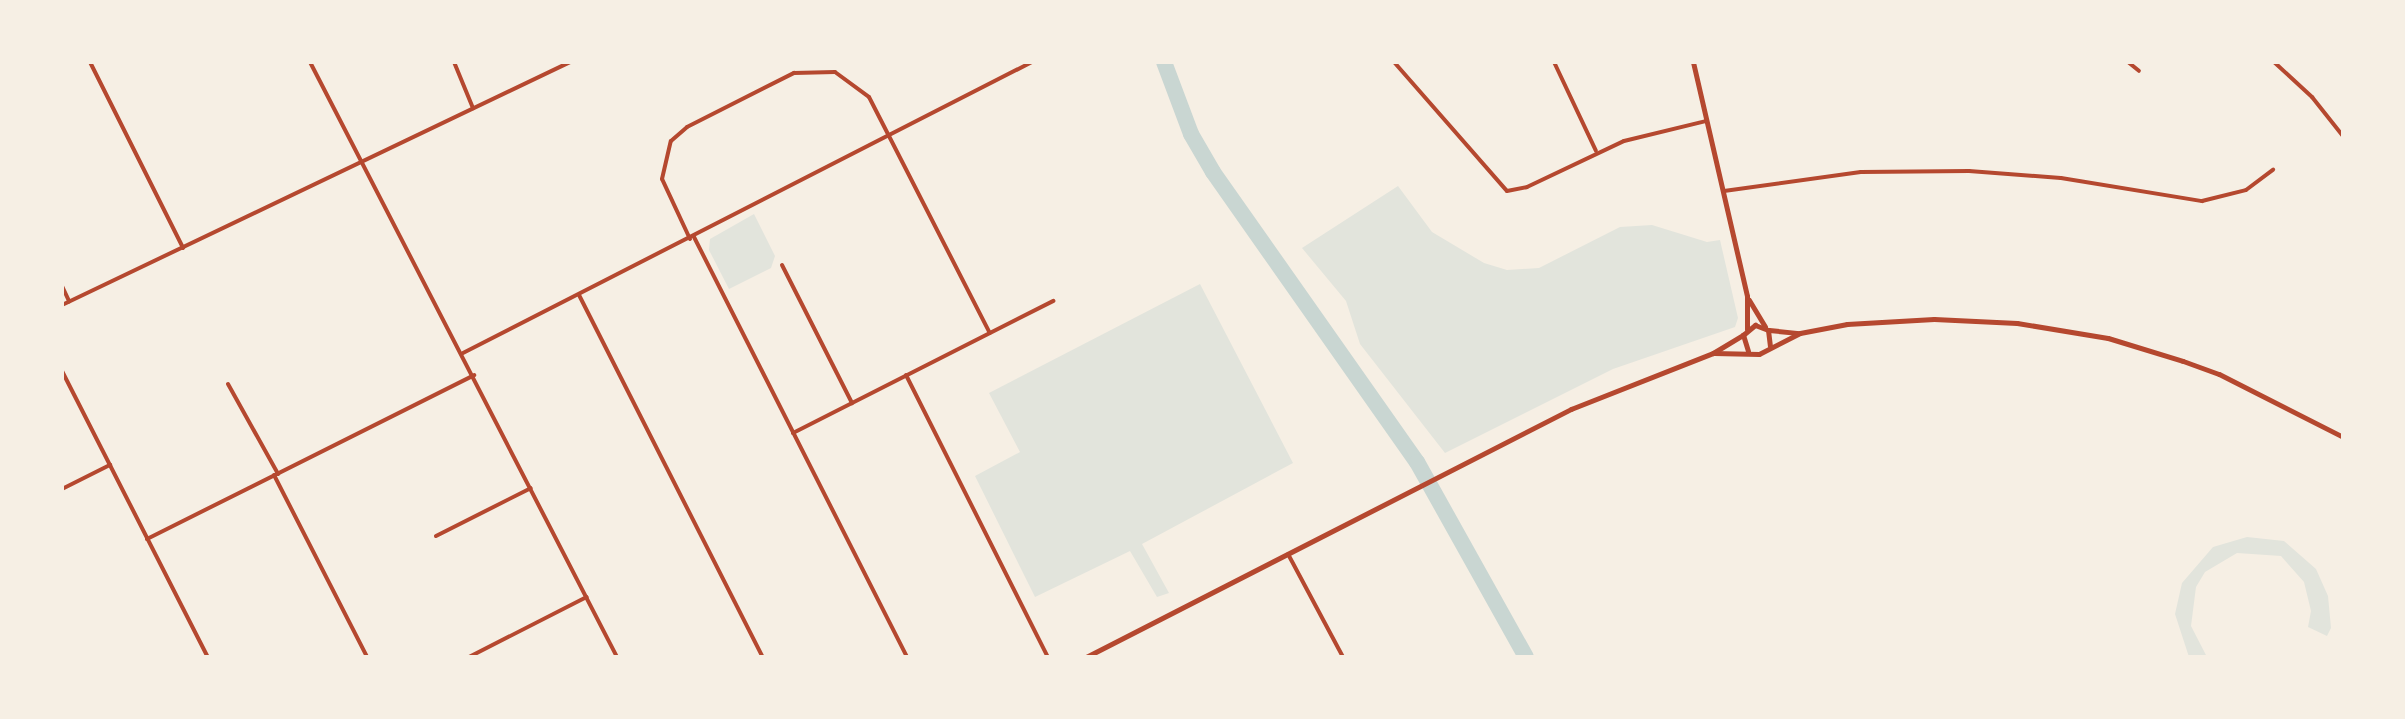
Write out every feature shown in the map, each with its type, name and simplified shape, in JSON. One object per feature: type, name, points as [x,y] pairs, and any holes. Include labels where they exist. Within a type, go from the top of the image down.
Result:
[{"type":"main road","points":[[1693,62],[1747,296],[1745,332],[1749,352]]},
{"type":"main road","points":[[1747,296],[1766,328],[1770,346]]},
{"type":"main road","points":[[1086,657],[1571,409],[1713,353],[1745,332],[1766,328],[1800,333],[1934,319],[2017,323],[2108,338],[2219,374],[2343,437]]},
{"type":"main road","points":[[1713,353],[1763,353],[1770,346],[1800,333]]},
{"type":"street","points":[[90,62],[183,248]]},
{"type":"street","points":[[310,62],[364,161],[617,657]]},
{"type":"street","points":[[454,62],[473,108]]},
{"type":"street","points":[[62,305],[570,62]]},
{"type":"street","points":[[463,353],[1032,62]]},
{"type":"street","points":[[1394,62],[1507,191],[1527,187],[1596,151],[1706,121]]},
{"type":"street","points":[[1554,62],[1596,151]]},
{"type":"street","points":[[2128,62],[2139,71]]},
{"type":"street","points":[[2274,62],[2343,136]]},
{"type":"street","points":[[907,657],[664,186],[662,163],[671,141],[694,123],[787,76],[819,69],[844,75],[864,90],[990,333]]},
{"type":"street","points":[[1724,191],[1861,172],[1969,171],[2061,178],[2202,201],[2246,190],[2273,170]]},
{"type":"street","points":[[782,265],[852,403]]},
{"type":"street","points":[[62,286],[69,301]]},
{"type":"street","points":[[579,295],[763,657]]},
{"type":"street","points":[[793,433],[1053,301]]},
{"type":"street","points":[[62,371],[208,657]]},
{"type":"street","points":[[147,539],[474,375]]},
{"type":"street","points":[[906,375],[1048,657]]},
{"type":"street","points":[[228,384],[367,657]]},
{"type":"street","points":[[62,489],[110,465]]},
{"type":"street","points":[[436,536],[531,488]]},
{"type":"street","points":[[1288,554],[1343,657]]},
{"type":"street","points":[[469,657],[587,597]]},
{"type":"shaded area","points":[[1398,186],[1432,232],[1484,263],[1507,270],[1539,268],[1620,227],[1652,225],[1707,242],[1720,240],[1738,318],[1735,327],[1613,369],[1445,453],[1360,344],[1346,301],[1302,248]]},
{"type":"shaded area","points":[[754,214],[775,256],[771,268],[729,289],[709,250],[710,239]]},
{"type":"shaded area","points":[[1200,284],[1293,463],[1142,544],[1169,593],[1157,597],[1130,551],[1035,597],[975,476],[1020,452],[989,393]]},
{"type":"shaded area","points":[[2247,537],[2284,541],[2316,569],[2328,596],[2331,628],[2327,636],[2308,627],[2311,611],[2304,582],[2281,556],[2237,553],[2205,572],[2196,587],[2191,626],[2207,657],[2189,657],[2175,614],[2182,583],[2213,547]]},
{"type":"waterway","points":[[1164,62],[1191,134],[1213,172],[1417,462],[1526,657]]}]
